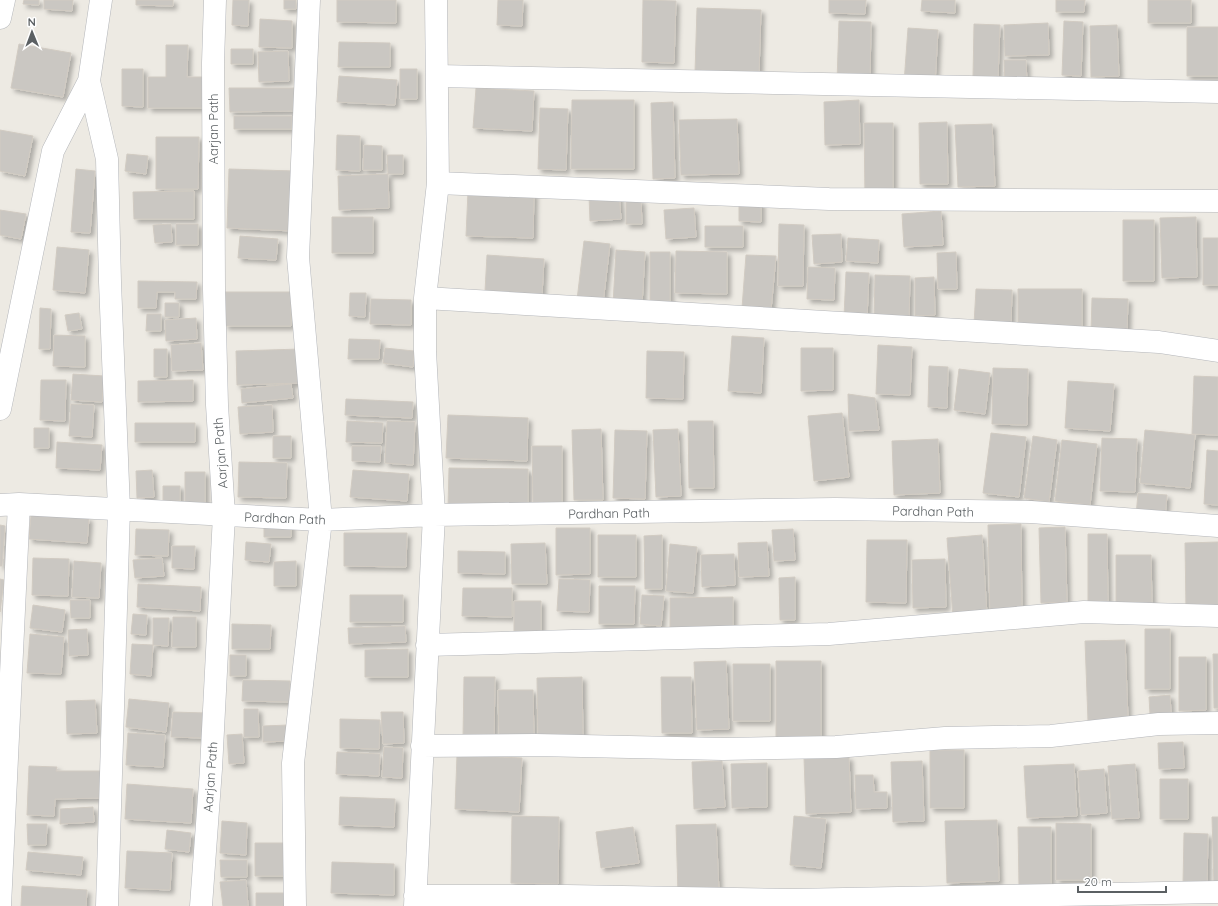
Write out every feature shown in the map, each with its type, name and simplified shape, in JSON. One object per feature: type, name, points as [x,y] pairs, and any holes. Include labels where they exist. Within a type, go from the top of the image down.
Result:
[{"type":"street","points":[[0,18],[4,0]]},
{"type":"street","points":[[0,409],[53,151],[89,81],[101,0]]},
{"type":"street","name":"Aarjan Path","points":[[201,906],[211,769],[224,515],[217,405],[214,289],[213,63],[215,0]]},
{"type":"street","points":[[295,906],[293,763],[321,520],[298,258],[309,0]]},
{"type":"street","points":[[436,0],[438,183],[425,298],[425,351],[434,515],[415,901],[567,896],[791,900],[1218,892]]},
{"type":"street","points":[[437,76],[1218,92]]},
{"type":"street","points":[[89,81],[107,159],[110,282],[119,509],[107,906]]},
{"type":"street","points":[[438,183],[828,199],[1218,200]]},
{"type":"street","points":[[425,298],[1159,342],[1218,351]]},
{"type":"street","points":[[0,906],[9,505]]},
{"type":"street","name":"Pardhan Path","points":[[9,505],[119,509],[321,520],[434,515],[851,510],[1031,512],[1218,526]]},
{"type":"street","points":[[427,645],[829,634],[1084,612],[1218,616]]},
{"type":"street","points":[[422,746],[536,745],[723,750],[836,747],[945,738],[1051,736],[1159,724],[1218,723]]},
{"type":"building","points":[[24,0],[39,0],[39,5],[23,4]]},
{"type":"building","points":[[44,0],[73,0],[72,11],[44,9]]},
{"type":"building","points":[[136,0],[173,0],[173,6],[136,5]]},
{"type":"building","points":[[233,0],[249,0],[248,26],[232,25]]},
{"type":"building","points":[[284,0],[296,0],[296,9],[284,9]]},
{"type":"building","points":[[337,0],[396,0],[396,23],[337,22]]},
{"type":"building","points":[[498,0],[523,0],[522,26],[497,25]]},
{"type":"building","points":[[643,0],[676,1],[674,63],[642,62]]},
{"type":"building","points":[[829,0],[866,0],[865,14],[829,13]]},
{"type":"building","points":[[922,0],[955,0],[955,13],[921,11]]},
{"type":"building","points":[[1056,0],[1085,0],[1084,12],[1056,12]]},
{"type":"building","points":[[1148,0],[1191,0],[1191,23],[1148,23]]},
{"type":"building","points":[[697,8],[761,10],[759,73],[695,72]]},
{"type":"building","points":[[260,19],[292,21],[292,48],[259,47]]},
{"type":"building","points":[[839,21],[871,22],[870,82],[837,81]]},
{"type":"building","points":[[1064,21],[1083,22],[1081,76],[1062,75]]},
{"type":"building","points":[[1048,23],[1049,55],[1005,56],[1004,25]]},
{"type":"building","points":[[974,24],[1000,25],[998,78],[973,77]]},
{"type":"building","points":[[1117,25],[1119,76],[1091,77],[1090,26]]},
{"type":"building","points":[[1187,27],[1218,27],[1218,76],[1187,76]]},
{"type":"building","points":[[908,28],[938,30],[935,84],[904,83]]},
{"type":"building","points":[[339,42],[390,43],[390,67],[338,67]]},
{"type":"building","points":[[19,44],[71,53],[63,97],[11,88]]},
{"type":"building","points":[[166,45],[188,45],[187,77],[203,77],[203,108],[148,108],[148,77],[166,77]]},
{"type":"building","points":[[231,49],[253,49],[253,64],[231,64]]},
{"type":"building","points":[[288,51],[289,81],[259,82],[258,52]]},
{"type":"building","points":[[1004,60],[1026,60],[1027,84],[1005,85]]},
{"type":"building","points":[[122,69],[143,69],[143,107],[122,106]]},
{"type":"building","points":[[400,69],[417,69],[417,99],[400,99]]},
{"type":"building","points":[[339,76],[397,80],[395,105],[337,102]]},
{"type":"building","points":[[229,88],[294,88],[294,111],[230,112]]},
{"type":"building","points":[[476,88],[534,91],[532,131],[473,128]]},
{"type":"building","points":[[572,100],[634,100],[634,169],[571,169]]},
{"type":"building","points":[[859,100],[860,144],[825,145],[824,102]]},
{"type":"building","points":[[673,102],[675,178],[653,179],[651,103]]},
{"type":"building","points":[[540,108],[568,109],[566,170],[538,169]]},
{"type":"building","points":[[234,116],[292,116],[292,129],[234,129]]},
{"type":"building","points":[[737,119],[739,174],[681,175],[679,120]]},
{"type":"building","points":[[947,122],[948,184],[920,184],[919,123]]},
{"type":"building","points":[[864,123],[893,123],[893,198],[865,198]]},
{"type":"building","points":[[992,124],[995,186],[958,187],[955,125]]},
{"type":"building","points":[[0,130],[33,136],[25,176],[0,171]]},
{"type":"building","points":[[337,135],[360,136],[360,171],[336,170]]},
{"type":"building","points":[[156,137],[199,137],[198,189],[156,189]]},
{"type":"building","points":[[364,145],[382,146],[382,170],[363,170]]},
{"type":"building","points":[[127,154],[148,156],[146,174],[125,171]]},
{"type":"building","points":[[387,155],[403,155],[403,174],[388,174]]},
{"type":"building","points":[[76,169],[95,171],[90,233],[71,232]]},
{"type":"building","points":[[229,169],[295,171],[293,231],[227,228]]},
{"type":"building","points":[[388,174],[389,208],[339,210],[338,176]]},
{"type":"building","points":[[194,191],[194,219],[134,219],[133,192]]},
{"type":"building","points":[[468,191],[534,193],[533,238],[466,236]]},
{"type":"building","points":[[619,193],[621,219],[590,221],[589,196]]},
{"type":"building","points":[[626,200],[641,200],[642,224],[626,224]]},
{"type":"building","points":[[739,200],[761,200],[761,222],[739,221]]},
{"type":"building","points":[[694,208],[696,237],[666,239],[664,210]]},
{"type":"building","points":[[0,210],[26,214],[21,239],[0,235]]},
{"type":"building","points":[[941,211],[943,245],[904,247],[902,214]]},
{"type":"building","points":[[332,217],[373,217],[373,253],[332,253]]},
{"type":"building","points":[[1196,217],[1197,277],[1162,278],[1160,218]]},
{"type":"building","points":[[1123,220],[1154,220],[1154,281],[1123,281]]},
{"type":"building","points":[[171,224],[172,242],[155,243],[153,225]]},
{"type":"building","points":[[176,224],[198,224],[198,245],[176,245]]},
{"type":"building","points":[[779,224],[804,225],[803,286],[778,286]]},
{"type":"building","points":[[705,226],[743,226],[743,247],[705,247]]},
{"type":"building","points":[[841,234],[842,262],[814,264],[812,235]]},
{"type":"building","points":[[240,236],[278,239],[276,260],[238,258]]},
{"type":"building","points":[[848,238],[879,240],[878,263],[846,261]]},
{"type":"building","points":[[1203,238],[1218,238],[1218,285],[1203,285]]},
{"type":"building","points":[[584,241],[610,244],[603,303],[577,300]]},
{"type":"building","points":[[57,247],[89,250],[85,293],[53,290]]},
{"type":"building","points":[[616,250],[645,252],[642,305],[613,304]]},
{"type":"building","points":[[676,251],[727,252],[727,294],[675,293]]},
{"type":"building","points":[[650,252],[670,252],[670,302],[650,302]]},
{"type":"building","points":[[956,252],[957,289],[938,289],[937,253]]},
{"type":"building","points":[[487,255],[544,259],[542,295],[485,291]]},
{"type":"building","points":[[746,255],[776,256],[771,310],[742,308]]},
{"type":"building","points":[[808,267],[835,268],[834,300],[807,299]]},
{"type":"building","points":[[846,272],[869,273],[867,318],[844,317]]},
{"type":"building","points":[[875,275],[910,276],[909,319],[874,319]]},
{"type":"building","points":[[934,277],[935,315],[915,316],[915,278]]},
{"type":"building","points":[[138,281],[197,282],[196,299],[175,299],[175,292],[157,292],[156,308],[138,308]]},
{"type":"building","points":[[976,289],[1012,290],[1011,325],[974,324]]},
{"type":"building","points":[[1018,289],[1082,289],[1082,331],[1018,331]]},
{"type":"building","points":[[225,292],[291,292],[291,326],[225,326]]},
{"type":"building","points":[[350,293],[366,293],[365,317],[349,316]]},
{"type":"building","points":[[1092,298],[1128,299],[1127,332],[1091,331]]},
{"type":"building","points":[[371,299],[411,300],[411,325],[370,324]]},
{"type":"building","points":[[165,303],[179,303],[179,317],[165,317]]},
{"type":"building","points":[[40,308],[51,309],[50,349],[39,349]]},
{"type":"building","points":[[79,313],[82,329],[68,331],[65,315]]},
{"type":"building","points":[[147,314],[161,314],[161,331],[146,331]]},
{"type":"building","points":[[196,318],[197,339],[166,341],[165,320]]},
{"type":"building","points":[[54,335],[85,336],[85,367],[53,366]]},
{"type":"building","points":[[732,336],[764,338],[761,393],[728,391]]},
{"type":"building","points":[[349,339],[380,340],[379,359],[348,359]]},
{"type":"building","points":[[201,343],[203,370],[172,371],[171,345]]},
{"type":"building","points":[[878,345],[912,347],[910,395],[876,394]]},
{"type":"building","points":[[385,348],[414,351],[413,367],[383,363]]},
{"type":"building","points":[[801,348],[833,348],[833,390],[801,391]]},
{"type":"building","points":[[154,349],[167,349],[167,377],[154,377]]},
{"type":"building","points":[[300,349],[301,383],[237,385],[236,351]]},
{"type":"building","points":[[647,351],[684,352],[683,399],[646,398]]},
{"type":"building","points":[[929,366],[948,367],[947,408],[928,407]]},
{"type":"building","points":[[993,368],[1028,369],[1027,425],[992,424]]},
{"type":"building","points":[[959,369],[990,373],[985,414],[954,410]]},
{"type":"building","points":[[73,374],[104,376],[102,402],[71,400]]},
{"type":"building","points":[[1194,376],[1218,377],[1218,435],[1192,434]]},
{"type":"building","points":[[41,380],[66,380],[65,421],[40,420]]},
{"type":"building","points":[[193,380],[193,401],[138,402],[138,381]]},
{"type":"building","points":[[1068,381],[1114,384],[1110,431],[1065,428]]},
{"type":"building","points":[[291,384],[293,398],[242,403],[241,389]]},
{"type":"building","points":[[848,394],[875,398],[879,430],[849,431]]},
{"type":"building","points":[[346,399],[413,402],[412,418],[345,415]]},
{"type":"building","points":[[71,404],[94,405],[92,437],[69,436]]},
{"type":"building","points":[[272,405],[273,432],[240,434],[238,407]]},
{"type":"building","points":[[842,413],[849,477],[814,481],[808,416]]},
{"type":"building","points":[[448,415],[528,418],[527,461],[446,458]]},
{"type":"building","points":[[347,421],[383,423],[382,443],[346,442]]},
{"type":"building","points":[[387,421],[415,422],[413,465],[385,463]]},
{"type":"building","points":[[688,421],[713,421],[714,488],[689,488]]},
{"type":"building","points":[[135,423],[195,423],[195,442],[135,442]]},
{"type":"building","points":[[34,428],[49,428],[49,448],[34,448]]},
{"type":"building","points":[[601,429],[603,500],[574,500],[572,430]]},
{"type":"building","points":[[678,429],[681,496],[656,497],[653,430]]},
{"type":"building","points":[[615,430],[647,431],[645,499],[613,498]]},
{"type":"building","points":[[1145,430],[1195,435],[1190,488],[1140,483]]},
{"type":"building","points":[[991,433],[1026,437],[1019,497],[983,493]]},
{"type":"building","points":[[273,436],[291,436],[291,458],[273,458]]},
{"type":"building","points":[[1033,436],[1057,440],[1049,502],[1024,498]]},
{"type":"building","points":[[1102,438],[1137,439],[1135,492],[1100,491]]},
{"type":"building","points":[[938,439],[940,493],[894,495],[892,441]]},
{"type":"building","points":[[1062,440],[1097,444],[1090,505],[1055,501]]},
{"type":"building","points":[[57,442],[102,445],[100,470],[56,468]]},
{"type":"building","points":[[352,446],[381,446],[380,462],[352,461]]},
{"type":"building","points":[[532,446],[562,446],[562,506],[533,506]]},
{"type":"building","points":[[1207,450],[1218,451],[1218,505],[1204,504]]},
{"type":"building","points":[[239,462],[287,463],[286,498],[238,497]]},
{"type":"building","points":[[449,468],[528,469],[528,507],[448,507]]},
{"type":"building","points":[[152,470],[154,497],[137,498],[136,471]]},
{"type":"building","points":[[353,470],[409,474],[407,501],[350,497]]},
{"type":"building","points":[[185,472],[205,472],[205,503],[185,503]]},
{"type":"building","points":[[163,486],[180,486],[180,501],[163,501]]},
{"type":"building","points":[[1138,493],[1167,495],[1165,518],[1136,516]]},
{"type":"building","points":[[31,515],[89,518],[87,543],[29,539]]},
{"type":"building","points":[[264,522],[291,522],[291,537],[264,537]]},
{"type":"building","points":[[1021,524],[1022,616],[990,616],[988,525]]},
{"type":"building","points":[[0,525],[5,526],[2,566],[0,566]]},
{"type":"building","points":[[1065,527],[1067,602],[1041,603],[1039,528]]},
{"type":"building","points":[[556,528],[590,528],[590,574],[556,575]]},
{"type":"building","points":[[136,529],[169,530],[168,556],[135,555]]},
{"type":"building","points":[[793,529],[795,560],[774,561],[772,530]]},
{"type":"building","points":[[344,533],[407,533],[406,567],[344,566]]},
{"type":"building","points":[[1088,534],[1107,534],[1108,603],[1088,603]]},
{"type":"building","points":[[598,535],[636,535],[636,577],[598,577]]},
{"type":"building","points":[[662,535],[662,589],[645,589],[644,536]]},
{"type":"building","points":[[982,535],[987,615],[953,617],[947,538]]},
{"type":"building","points":[[867,540],[907,540],[906,603],[866,602]]},
{"type":"building","points":[[246,542],[271,544],[269,562],[245,560]]},
{"type":"building","points":[[767,542],[769,576],[739,577],[738,543]]},
{"type":"building","points":[[1218,542],[1218,610],[1186,610],[1185,543]]},
{"type":"building","points":[[545,543],[547,584],[512,584],[511,544]]},
{"type":"building","points":[[670,544],[697,547],[693,593],[666,591]]},
{"type":"building","points":[[172,546],[195,546],[194,569],[172,568]]},
{"type":"building","points":[[458,551],[505,552],[505,574],[458,573]]},
{"type":"building","points":[[734,554],[735,585],[702,587],[701,555]]},
{"type":"building","points":[[1116,555],[1151,555],[1152,605],[1116,605]]},
{"type":"building","points":[[33,558],[69,559],[68,596],[32,595]]},
{"type":"building","points":[[162,558],[164,576],[135,578],[133,560]]},
{"type":"building","points":[[945,559],[946,607],[913,608],[912,560]]},
{"type":"building","points":[[74,561],[101,563],[99,598],[72,597]]},
{"type":"building","points":[[296,561],[296,586],[274,586],[274,562]]},
{"type":"building","points":[[795,577],[795,620],[780,620],[779,578]]},
{"type":"building","points":[[0,579],[4,580],[0,612]]},
{"type":"building","points":[[559,579],[590,580],[589,612],[557,611]]},
{"type":"building","points":[[138,584],[201,587],[200,611],[137,607]]},
{"type":"building","points":[[599,586],[635,586],[634,624],[599,624]]},
{"type":"building","points":[[463,588],[512,588],[512,617],[462,616]]},
{"type":"building","points":[[350,595],[403,595],[403,622],[350,622]]},
{"type":"building","points":[[642,595],[664,596],[661,626],[640,624]]},
{"type":"building","points":[[733,597],[733,633],[670,634],[670,598]]},
{"type":"building","points":[[70,600],[90,600],[90,618],[71,618]]},
{"type":"building","points":[[514,601],[541,601],[541,640],[514,640]]},
{"type":"building","points":[[33,605],[65,610],[62,632],[30,628]]},
{"type":"building","points":[[133,614],[147,615],[146,635],[131,634]]},
{"type":"building","points":[[173,617],[196,617],[196,647],[172,647]]},
{"type":"building","points":[[153,618],[169,618],[168,646],[153,645]]},
{"type":"building","points":[[232,624],[271,625],[270,649],[232,649]]},
{"type":"building","points":[[405,626],[406,642],[349,644],[348,628]]},
{"type":"building","points":[[87,629],[88,655],[69,656],[68,630]]},
{"type":"building","points":[[1145,629],[1170,629],[1170,689],[1145,689]]},
{"type":"building","points":[[30,634],[64,637],[61,674],[27,673]]},
{"type":"building","points":[[1125,640],[1128,719],[1088,721],[1085,641]]},
{"type":"building","points":[[132,644],[153,645],[151,676],[130,674]]},
{"type":"building","points":[[408,649],[408,677],[365,677],[365,650]]},
{"type":"building","points":[[1213,654],[1218,654],[1218,708],[1214,708]]},
{"type":"building","points":[[230,655],[246,655],[246,676],[230,676]]},
{"type":"building","points":[[1179,657],[1206,657],[1206,710],[1179,711]]},
{"type":"building","points":[[726,661],[729,729],[697,730],[694,662]]},
{"type":"building","points":[[776,661],[821,661],[821,738],[776,738]]},
{"type":"building","points":[[733,664],[770,664],[770,721],[733,721]]},
{"type":"building","points":[[464,677],[495,677],[494,738],[463,738]]},
{"type":"building","points":[[582,677],[583,740],[538,741],[537,678]]},
{"type":"building","points":[[661,677],[691,677],[692,733],[662,733]]},
{"type":"building","points":[[243,680],[290,681],[290,702],[242,701]]},
{"type":"building","points":[[498,690],[533,690],[534,739],[499,740]]},
{"type":"building","points":[[1170,695],[1171,713],[1150,714],[1149,697]]},
{"type":"building","points":[[129,699],[169,703],[166,732],[126,727]]},
{"type":"building","points":[[95,700],[97,733],[67,734],[66,701]]},
{"type":"building","points":[[244,709],[258,709],[259,737],[244,737]]},
{"type":"building","points":[[173,712],[206,713],[205,738],[171,737]]},
{"type":"building","points":[[381,712],[403,712],[404,743],[383,744]]},
{"type":"building","points":[[340,719],[380,720],[379,749],[340,748]]},
{"type":"building","points":[[288,725],[289,741],[263,742],[263,726]]},
{"type":"building","points":[[128,733],[165,735],[163,767],[126,765]]},
{"type":"building","points":[[242,734],[244,763],[229,764],[227,735]]},
{"type":"building","points":[[1183,742],[1184,768],[1159,769],[1158,743]]},
{"type":"building","points":[[384,747],[403,748],[402,778],[382,777]]},
{"type":"building","points":[[930,750],[964,750],[964,808],[930,808]]},
{"type":"building","points":[[337,752],[380,754],[379,776],[336,774]]},
{"type":"building","points":[[457,755],[522,758],[519,812],[455,809]]},
{"type":"building","points":[[849,757],[851,812],[806,814],[804,758]]},
{"type":"building","points":[[722,761],[725,807],[694,809],[692,762]]},
{"type":"building","points":[[922,761],[924,821],[893,822],[891,762]]},
{"type":"building","points":[[767,763],[767,807],[732,808],[731,764]]},
{"type":"building","points":[[1074,764],[1077,816],[1027,818],[1024,766]]},
{"type":"building","points":[[1135,764],[1139,818],[1112,819],[1108,766]]},
{"type":"building","points":[[29,766],[57,767],[56,771],[100,771],[100,798],[55,799],[54,816],[27,815]]},
{"type":"building","points":[[1104,769],[1107,813],[1081,815],[1078,771]]},
{"type":"building","points":[[855,775],[873,775],[874,792],[887,792],[887,808],[856,809]]},
{"type":"building","points":[[1160,779],[1188,779],[1188,819],[1160,819]]},
{"type":"building","points":[[127,784],[193,789],[191,823],[125,819]]},
{"type":"building","points":[[340,797],[395,799],[394,827],[339,825]]},
{"type":"building","points":[[93,807],[94,822],[60,824],[60,809]]},
{"type":"building","points":[[512,816],[559,817],[558,884],[511,883]]},
{"type":"building","points":[[794,816],[826,819],[821,868],[790,865]]},
{"type":"building","points":[[1212,817],[1218,817],[1218,887],[1214,887]]},
{"type":"building","points":[[997,820],[999,881],[947,883],[945,821]]},
{"type":"building","points":[[222,821],[247,823],[246,855],[220,853]]},
{"type":"building","points":[[1056,823],[1091,824],[1091,880],[1056,880]]},
{"type":"building","points":[[27,824],[47,824],[46,845],[28,845]]},
{"type":"building","points":[[716,824],[719,892],[678,894],[676,825]]},
{"type":"building","points":[[633,827],[639,863],[601,868],[596,832]]},
{"type":"building","points":[[1018,827],[1051,827],[1051,886],[1019,886]]},
{"type":"building","points":[[167,830],[191,833],[189,852],[165,849]]},
{"type":"building","points":[[1184,833],[1208,834],[1207,885],[1183,884]]},
{"type":"building","points":[[255,843],[289,843],[290,876],[255,876]]},
{"type":"building","points":[[127,851],[172,853],[170,890],[125,888]]},
{"type":"building","points":[[28,852],[83,857],[81,875],[26,870]]},
{"type":"building","points":[[220,860],[247,860],[247,877],[221,877]]},
{"type":"building","points":[[332,862],[394,864],[394,895],[331,893]]},
{"type":"building","points":[[246,880],[248,906],[223,906],[220,882]]},
{"type":"building","points":[[22,886],[87,890],[86,906],[21,906]]},
{"type":"building","points":[[256,893],[291,893],[291,906],[256,906]]}]
